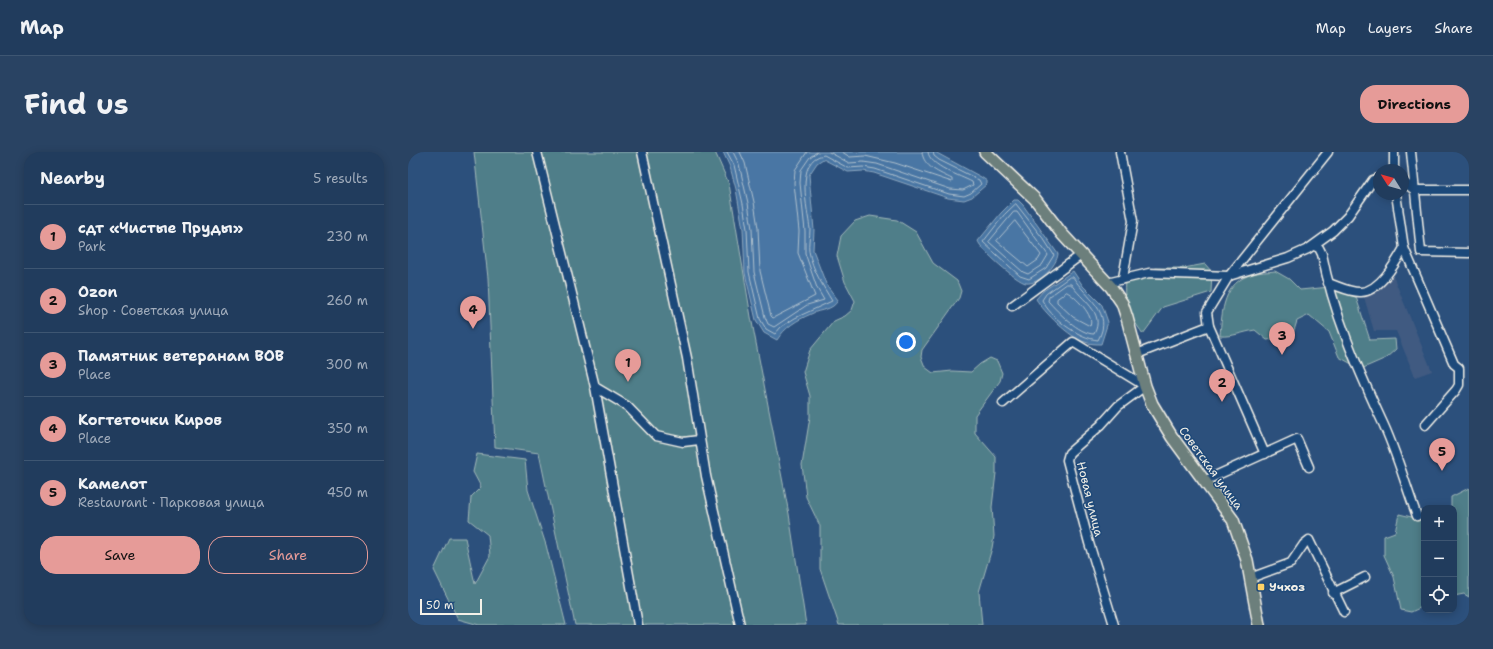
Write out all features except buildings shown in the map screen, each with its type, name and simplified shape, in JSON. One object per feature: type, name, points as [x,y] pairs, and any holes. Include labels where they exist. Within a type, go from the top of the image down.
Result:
[{"type":"main road","name":"Советская улица","points":[[985,152],[1035,199],[1081,255],[1107,283],[1122,303],[1145,386],[1162,421],[1232,520],[1245,554],[1259,625]]},
{"type":"street","points":[[537,152],[595,387],[638,625]]},
{"type":"street","points":[[642,152],[687,358],[699,440],[740,625]]},
{"type":"street","points":[[1120,152],[1133,221],[1123,278]]},
{"type":"street","points":[[1265,454],[1209,326],[1207,312],[1229,276],[1328,152]]},
{"type":"street","points":[[1394,152],[1394,164]]},
{"type":"street","points":[[1411,152],[1421,252],[1469,253]]},
{"type":"street","points":[[1107,283],[1149,273],[1229,276],[1288,258],[1314,246],[1333,231],[1343,221],[1373,180]]},
{"type":"street","points":[[1409,186],[1414,190],[1469,190]]},
{"type":"street","points":[[1397,200],[1404,248],[1459,373],[1459,385],[1456,390],[1425,425]]},
{"type":"street","points":[[1314,246],[1319,248],[1322,254],[1330,294],[1372,401],[1382,420],[1417,516]]},
{"type":"street","points":[[1328,283],[1362,292],[1374,287],[1391,270],[1404,248]]},
{"type":"street","points":[[1012,306],[1081,255]]},
{"type":"street","points":[[1137,354],[1209,326]]},
{"type":"street","points":[[1003,403],[1073,342],[1145,386]]},
{"type":"street","name":"Новая улица","points":[[1114,625],[1089,543],[1067,460],[1069,453],[1101,425],[1118,406],[1145,386]]},
{"type":"street","points":[[595,387],[627,406],[656,436],[683,442],[699,440]]},
{"type":"street","points":[[1204,481],[1296,439],[1309,467]]},
{"type":"street","points":[[1250,578],[1292,563],[1304,544],[1312,539],[1333,593],[1344,612]]},
{"type":"street","points":[[1333,593],[1365,577]]},
{"type":"shaded area","points":[[1393,276],[1432,371],[1415,377],[1396,331],[1374,331],[1364,297]]},
{"type":"green space","points":[[474,152],[715,152],[729,184],[751,317],[789,514],[806,625],[575,625],[539,453],[495,447],[488,278]]},
{"type":"green space","points":[[870,216],[897,220],[916,232],[933,263],[957,281],[961,291],[959,298],[922,350],[921,357],[925,367],[933,373],[952,371],[971,372],[990,358],[997,361],[1002,373],[1000,381],[975,415],[975,433],[996,457],[996,473],[992,507],[994,536],[979,592],[982,625],[839,625],[820,569],[820,526],[806,497],[802,465],[810,417],[810,396],[803,372],[810,350],[834,321],[845,316],[852,310],[855,301],[845,282],[837,256],[841,236],[855,221]]},
{"type":"green space","points":[[1205,264],[1212,272],[1211,292],[1163,307],[1143,334],[1134,320],[1126,302],[1125,280],[1156,268],[1184,268]]},
{"type":"green space","points":[[1275,271],[1289,279],[1300,290],[1340,286],[1356,297],[1370,340],[1395,339],[1396,349],[1386,358],[1361,369],[1339,357],[1329,332],[1309,315],[1297,321],[1292,337],[1267,340],[1255,330],[1233,335],[1220,336],[1223,308],[1230,291],[1235,284],[1243,278],[1253,274]]},
{"type":"green space","points":[[477,454],[525,460],[528,490],[546,545],[566,625],[479,625],[458,619],[434,570],[449,538],[465,538],[475,584],[490,556],[488,535],[469,520],[471,497],[481,487],[473,472]]},
{"type":"green space","points":[[1469,488],[1469,597],[1464,594],[1457,595],[1457,505],[1451,505],[1451,497]]},
{"type":"green space","points":[[1399,514],[1421,519],[1421,607],[1411,612],[1401,610],[1394,577],[1384,555],[1384,536],[1395,532]]},
{"type":"water","points":[[723,152],[935,152],[981,177],[987,181],[987,184],[972,197],[964,200],[948,198],[874,173],[863,171],[848,172],[823,159],[817,163],[809,175],[814,230],[813,250],[826,284],[838,300],[836,304],[830,308],[815,312],[796,321],[784,331],[777,340],[764,333],[756,320],[745,273],[743,229],[736,189],[730,167]]},
{"type":"water","points":[[1014,200],[1018,200],[1023,205],[1058,254],[1051,269],[1042,278],[1031,283],[1021,281],[1007,271],[985,251],[978,241]]},
{"type":"water","points":[[1073,271],[1083,286],[1102,305],[1108,322],[1101,344],[1087,343],[1079,340],[1051,317],[1036,299],[1043,291]]},
{"type":"place","name":"Когтеточки Киров","points":[[473,329]]},
{"type":"place","name":"Памятник ветеранам ВОВ","points":[[1282,355]]},
{"type":"place","name":"сдт «Чистые Пруды»","points":[[628,382]]},
{"type":"place","name":"Ozon","points":[[1222,402]]},
{"type":"place","name":"Камелот","points":[[1442,471]]},
{"type":"place","name":"Учхоз","points":[[1261,587]]}]
